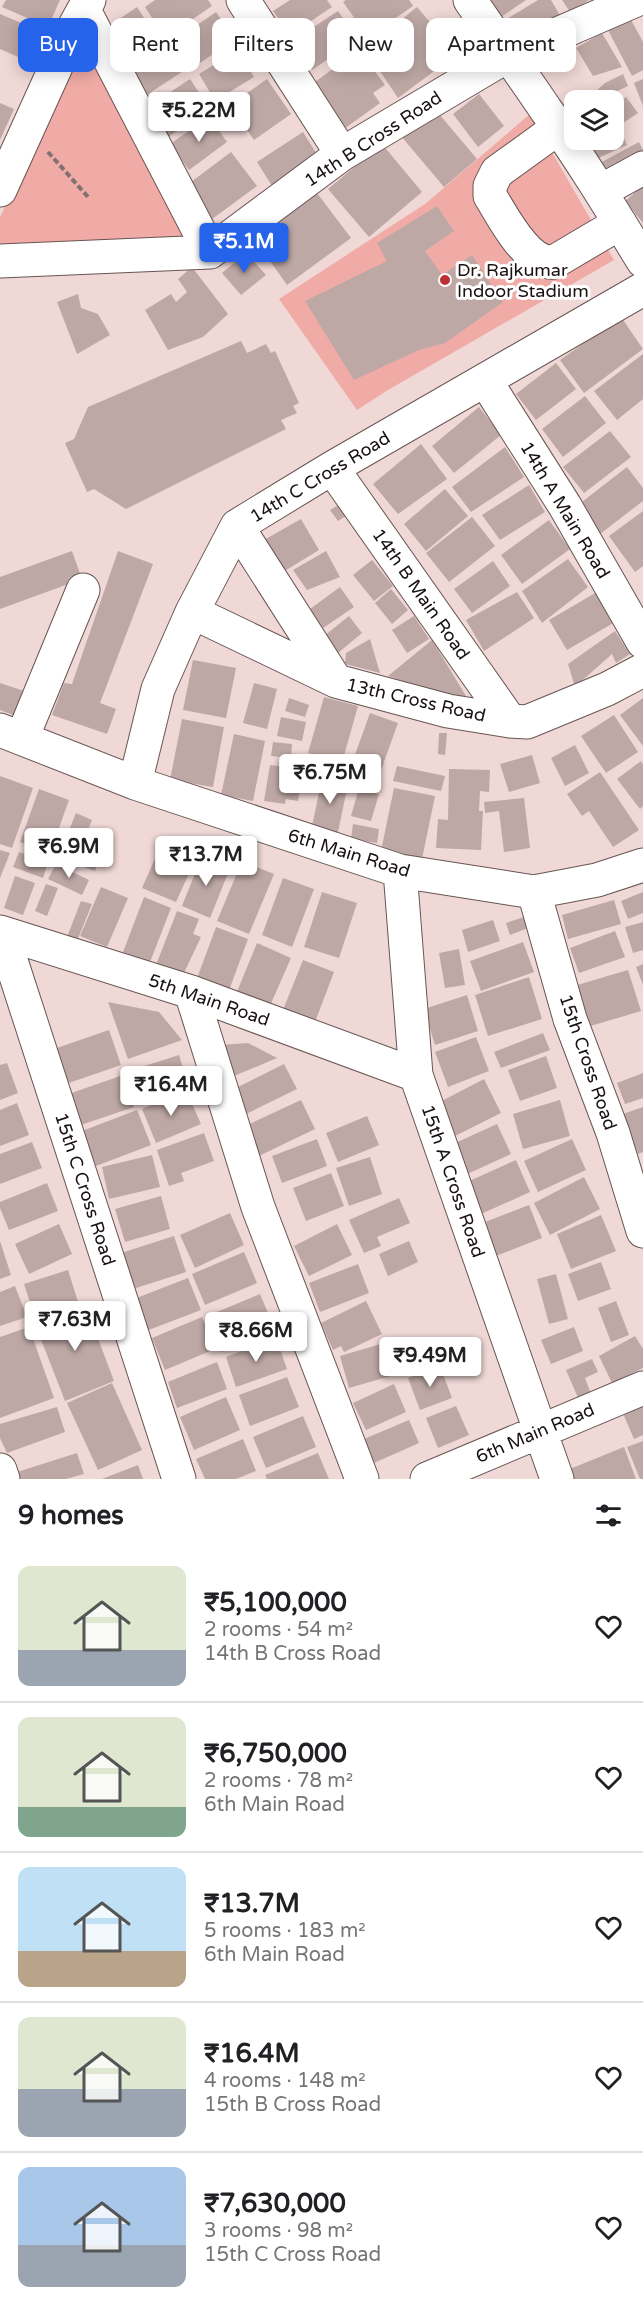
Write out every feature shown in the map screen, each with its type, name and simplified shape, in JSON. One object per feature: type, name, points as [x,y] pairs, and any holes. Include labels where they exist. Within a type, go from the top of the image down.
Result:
[{"type":"street","points":[[243,0],[342,154]]},
{"type":"street","points":[[470,0],[482,18]]},
{"type":"street","points":[[635,0],[643,11]]},
{"type":"street","name":"14th B Cross Road","points":[[576,26],[635,0]]},
{"type":"street","points":[[0,190],[73,29],[87,5]]},
{"type":"street","points":[[0,261],[210,252],[87,5]]},
{"type":"street","name":"14th B Cross Road","points":[[210,252],[342,154],[480,72]]},
{"type":"street","points":[[518,72],[601,191],[643,261]]},
{"type":"street","points":[[558,128],[497,172],[490,186],[490,196],[515,235],[531,255],[546,263],[554,262],[620,223]]},
{"type":"street","points":[[601,191],[643,168]]},
{"type":"street","name":"14th C Cross Road","points":[[135,783],[158,689],[192,612],[237,526],[332,468],[643,289]]},
{"type":"street","name":"14th A Main Road","points":[[485,380],[565,506],[643,642]]},
{"type":"street","name":"14th B Main Road","points":[[332,468],[510,721]]},
{"type":"street","points":[[237,526],[336,681]]},
{"type":"street","points":[[11,734],[83,590]]},
{"type":"street","name":"13th Cross Road","points":[[192,612],[336,681],[448,711],[510,721],[527,722],[607,689],[643,670]]},
{"type":"street","name":"6th Main Road","points":[[11,734],[135,783],[400,871],[534,892],[597,880],[643,865]]},
{"type":"street","name":"15th A Cross Road","points":[[400,871],[416,1075],[557,1479]]},
{"type":"street","name":"15th Cross Road","points":[[534,892],[570,1019],[612,1133],[643,1231]]},
{"type":"street","name":"5th Main Road","points":[[1,932],[191,992],[416,1075]]},
{"type":"street","name":"15th C Cross Road","points":[[1,932],[9,986],[179,1479]]},
{"type":"street","points":[[191,992],[258,1207],[362,1479]]},
{"type":"street","name":"6th Main Road","points":[[435,1477],[540,1430],[643,1388]]},
{"type":"street","points":[[0,1470],[3,1479]]},
{"type":"path","points":[[28,129],[89,198]]},
{"type":"shaded area","points":[[98,65],[192,241],[0,251],[0,217],[71,72],[98,72]]},
{"type":"shaded area","name":"Dr. Rajkumar Indoor Stadium","points":[[530,114],[614,260],[357,410],[279,299],[425,204]]},
{"type":"building","points":[[6,0],[60,0],[52,18],[27,18],[2,7]]},
{"type":"building","points":[[155,0],[208,0],[212,6],[194,18],[152,18],[145,7]]},
{"type":"building","points":[[290,0],[327,0],[332,7],[315,18],[278,18],[273,11]]},
{"type":"building","points":[[346,0],[409,0],[413,6],[396,18],[354,18],[343,2]]},
{"type":"building","points":[[490,0],[526,0],[501,17]]},
{"type":"building","points":[[538,0],[551,0],[561,18],[508,18]]},
{"type":"building","points":[[562,0],[589,0],[570,12]]},
{"type":"building","points":[[137,7],[144,18],[121,18]]},
{"type":"building","points":[[417,7],[426,18],[426,72],[433,72],[398,98],[380,72],[414,72],[414,18],[403,18]]},
{"type":"building","points":[[338,11],[343,18],[327,18]]},
{"type":"building","points":[[216,12],[220,18],[212,18],[212,55],[200,63],[200,23]]},
{"type":"building","points":[[0,14],[18,22],[18,57],[0,49]]},
{"type":"building","points":[[327,18],[327,60],[315,68],[315,26]]},
{"type":"building","points":[[630,18],[643,42],[643,70],[632,76],[608,30]]},
{"type":"building","points":[[110,25],[110,47],[100,32]]},
{"type":"building","points":[[602,33],[622,67],[593,76],[576,48]]},
{"type":"building","points":[[212,66],[212,72],[251,72],[254,77],[215,101],[199,74]]},
{"type":"building","points":[[125,72],[182,72],[139,100],[122,74]]},
{"type":"building","points":[[329,72],[375,72],[385,85],[373,93],[380,103],[344,129],[312,84]]},
{"type":"building","points":[[623,74],[628,86],[619,90],[597,90],[605,83]]},
{"type":"building","points":[[190,79],[210,109],[162,141],[142,111]]},
{"type":"building","points":[[267,79],[291,114],[254,140],[230,105]]},
{"type":"building","points":[[643,79],[643,106],[634,83]]},
{"type":"building","points":[[479,94],[504,126],[478,147],[453,114]]},
{"type":"building","points":[[626,97],[638,113],[624,122],[624,98]]},
{"type":"building","points":[[0,103],[14,109],[0,140]]},
{"type":"building","points":[[434,108],[477,159],[444,187],[401,136]]},
{"type":"building","points":[[209,117],[227,142],[189,170],[170,144]]},
{"type":"building","points":[[303,132],[320,159],[274,189],[257,162]]},
{"type":"building","points":[[639,142],[643,150],[643,158],[607,177],[600,163]]},
{"type":"building","points":[[382,144],[422,192],[369,237],[328,189]]},
{"type":"building","points":[[592,150],[616,150],[596,159]]},
{"type":"building","points":[[231,152],[257,186],[208,222],[183,188]]},
{"type":"building","points":[[643,186],[643,223],[625,201]]},
{"type":"building","points":[[314,189],[351,238],[287,285],[251,234]]},
{"type":"building","points":[[437,206],[454,231],[425,251],[442,275],[472,255],[503,302],[445,343],[419,350],[354,380],[305,301],[387,261],[377,243]]},
{"type":"building","points":[[246,253],[266,275],[241,295],[222,273]]},
{"type":"building","points":[[192,267],[228,314],[203,337],[168,350],[145,310],[171,294],[176,302],[187,292],[178,279]]},
{"type":"building","points":[[78,294],[81,308],[98,314],[110,335],[77,354],[57,302]]},
{"type":"building","points":[[621,317],[643,349],[584,393],[560,360]]},
{"type":"building","points":[[241,341],[247,353],[266,344],[271,353],[275,351],[299,403],[293,406],[297,413],[281,420],[286,429],[126,509],[94,489],[87,492],[65,443],[74,439],[88,407]]},
{"type":"building","points":[[643,354],[643,399],[617,420],[594,391]]},
{"type":"building","points":[[556,363],[576,389],[536,420],[516,394]]},
{"type":"building","points":[[585,396],[606,423],[563,457],[542,429]]},
{"type":"building","points":[[479,407],[501,435],[454,473],[432,446]]},
{"type":"building","points":[[610,431],[631,457],[584,493],[563,467]]},
{"type":"building","points":[[421,444],[447,479],[398,514],[373,484]]},
{"type":"building","points":[[505,447],[524,477],[471,512],[452,487]]},
{"type":"building","points":[[627,467],[643,488],[643,501],[600,534],[578,505]]},
{"type":"building","points":[[529,485],[545,512],[500,540],[482,515]]},
{"type":"building","points":[[445,489],[468,516],[426,551],[404,524]]},
{"type":"building","points":[[340,504],[347,515],[338,521],[330,510]]},
{"type":"building","points":[[643,511],[643,566],[635,572],[609,536]]},
{"type":"building","points":[[472,517],[495,546],[449,582],[426,553]]},
{"type":"building","points":[[301,519],[319,550],[283,572],[264,540]]},
{"type":"building","points":[[549,520],[570,549],[522,584],[501,555]]},
{"type":"building","points":[[72,551],[82,579],[0,609],[0,577]]},
{"type":"building","points":[[118,551],[153,564],[100,703],[116,709],[107,734],[52,715],[64,683],[72,684]]},
{"type":"building","points":[[326,551],[340,577],[307,590],[293,570]]},
{"type":"building","points":[[568,559],[588,587],[542,623],[522,591]]},
{"type":"building","points":[[372,560],[393,586],[374,601],[353,575]]},
{"type":"building","points":[[493,561],[510,586],[472,613],[454,589]]},
{"type":"building","points":[[340,587],[354,607],[323,628],[310,609]]},
{"type":"building","points":[[391,589],[408,610],[392,624],[375,603]]},
{"type":"building","points":[[517,592],[534,618],[484,651],[466,620]]},
{"type":"building","points":[[597,592],[615,622],[567,650],[549,620]]},
{"type":"building","points":[[349,616],[362,633],[338,653],[324,636]]},
{"type":"building","points":[[414,616],[429,639],[407,653],[392,630]]},
{"type":"building","points":[[615,631],[630,654],[616,663],[612,654],[575,687],[568,664]]},
{"type":"building","points":[[370,639],[380,673],[345,664],[346,653]]},
{"type":"building","points":[[432,640],[466,696],[464,699],[428,690],[388,676]]},
{"type":"building","points":[[193,660],[236,668],[226,718],[183,710]]},
{"type":"building","points":[[0,683],[27,692],[18,717],[0,710]]},
{"type":"building","points":[[254,683],[277,689],[267,729],[243,723]]},
{"type":"building","points":[[324,697],[358,706],[342,763],[308,753]]},
{"type":"building","points":[[289,698],[309,705],[305,717],[285,711]]},
{"type":"building","points":[[643,698],[643,746],[620,715]]},
{"type":"building","points":[[370,713],[398,723],[380,773],[352,763]]},
{"type":"building","points":[[614,715],[638,752],[606,773],[581,736]]},
{"type":"building","points":[[281,717],[306,722],[302,741],[277,736]]},
{"type":"building","points":[[182,719],[224,727],[213,787],[170,780]]},
{"type":"building","points":[[439,733],[447,733],[445,755],[438,754]]},
{"type":"building","points":[[234,734],[265,741],[253,801],[221,795]]},
{"type":"building","points":[[273,742],[292,744],[291,758],[271,756]]},
{"type":"building","points":[[575,745],[589,773],[565,786],[551,758]]},
{"type":"building","points":[[532,755],[540,783],[509,792],[500,764]]},
{"type":"building","points":[[641,761],[643,765],[643,806],[640,809],[617,779]]},
{"type":"building","points":[[270,765],[303,769],[298,801],[286,799],[285,804],[264,801]]},
{"type":"building","points":[[397,766],[445,776],[441,791],[393,781]]},
{"type":"building","points":[[449,769],[490,770],[489,792],[480,791],[479,811],[483,811],[481,850],[436,848],[438,819],[448,820]]},
{"type":"building","points":[[600,772],[639,830],[613,847],[589,811],[582,816],[567,794]]},
{"type":"building","points":[[323,774],[349,779],[337,837],[311,831]]},
{"type":"building","points":[[0,776],[33,788],[12,848],[0,844]]},
{"type":"building","points":[[359,788],[379,794],[371,821],[351,816]]},
{"type":"building","points":[[394,788],[435,796],[422,859],[381,851]]},
{"type":"building","points":[[39,789],[69,800],[50,853],[20,842]]},
{"type":"building","points":[[524,798],[530,848],[504,852],[499,811],[485,813],[484,802]]},
{"type":"building","points":[[76,813],[92,820],[88,830],[99,834],[94,849],[81,843],[74,860],[59,855]]},
{"type":"building","points":[[353,824],[379,829],[377,843],[351,839]]},
{"type":"building","points":[[161,845],[195,860],[176,902],[142,888]]},
{"type":"building","points":[[0,850],[10,853],[0,878]]},
{"type":"building","points":[[81,850],[100,857],[95,871],[75,864]]},
{"type":"building","points":[[19,852],[48,862],[43,878],[13,867]]},
{"type":"building","points":[[202,856],[230,868],[210,918],[182,906]]},
{"type":"building","points":[[242,861],[274,874],[249,934],[217,921]]},
{"type":"building","points":[[56,864],[89,880],[82,895],[48,879]]},
{"type":"building","points":[[15,876],[35,883],[23,915],[4,908]]},
{"type":"building","points":[[283,878],[314,889],[292,947],[262,935]]},
{"type":"building","points":[[46,884],[58,888],[47,916],[35,911]]},
{"type":"building","points":[[101,887],[128,898],[107,947],[80,936]]},
{"type":"building","points":[[322,892],[357,903],[339,958],[304,947]]},
{"type":"building","points":[[643,892],[643,913],[628,919],[621,901]]},
{"type":"building","points":[[144,897],[171,908],[150,962],[123,952]]},
{"type":"building","points":[[614,900],[621,924],[568,939],[562,915]]},
{"type":"building","points":[[81,901],[92,904],[77,941],[67,937]]},
{"type":"building","points":[[177,911],[199,919],[193,934],[201,937],[183,975],[156,965]]},
{"type":"building","points":[[527,916],[531,927],[510,935],[506,923]]},
{"type":"building","points":[[493,920],[500,941],[468,952],[462,930]]},
{"type":"building","points":[[643,922],[643,950],[633,953],[625,927]]},
{"type":"building","points":[[216,927],[248,939],[228,993],[196,981]]},
{"type":"building","points":[[615,931],[625,957],[579,973],[570,948]]},
{"type":"building","points":[[523,942],[534,972],[481,991],[470,961]]},
{"type":"building","points":[[257,943],[291,958],[269,1008],[236,994]]},
{"type":"building","points":[[459,949],[465,985],[445,988],[439,953]]},
{"type":"building","points":[[303,960],[334,972],[315,1022],[283,1010]]},
{"type":"building","points":[[643,964],[643,985],[636,967]]},
{"type":"building","points":[[628,970],[641,1011],[587,1027],[574,986]]},
{"type":"building","points":[[529,977],[542,1019],[488,1036],[475,995]]},
{"type":"building","points":[[467,995],[478,1031],[435,1045],[424,1009]]},
{"type":"building","points":[[108,1002],[159,1012],[182,1040],[128,1059]]},
{"type":"building","points":[[109,1030],[121,1065],[63,1085],[51,1050]]},
{"type":"building","points":[[543,1033],[550,1050],[501,1068],[494,1052]]},
{"type":"building","points":[[476,1037],[489,1071],[448,1087],[435,1052]]},
{"type":"building","points":[[248,1043],[277,1058],[234,1076],[221,1045]]},
{"type":"building","points":[[179,1055],[188,1084],[142,1099],[132,1070]]},
{"type":"building","points":[[546,1056],[557,1088],[520,1101],[508,1070]]},
{"type":"building","points":[[7,1063],[18,1093],[0,1100],[0,1065]]},
{"type":"building","points":[[284,1064],[297,1089],[242,1116],[230,1091]]},
{"type":"building","points":[[643,1073],[643,1098],[625,1104],[617,1083]]},
{"type":"building","points":[[123,1075],[134,1107],[75,1127],[63,1096]]},
{"type":"building","points":[[484,1079],[501,1113],[451,1138],[434,1105]]},
{"type":"building","points":[[186,1090],[201,1124],[156,1143],[142,1109]]},
{"type":"building","points":[[301,1100],[315,1129],[259,1156],[245,1126]]},
{"type":"building","points":[[560,1100],[570,1136],[523,1149],[513,1114]]},
{"type":"building","points":[[17,1103],[29,1135],[0,1146],[0,1110]]},
{"type":"building","points":[[643,1107],[643,1152],[638,1154],[623,1114]]},
{"type":"building","points":[[137,1110],[151,1145],[96,1166],[82,1131]]},
{"type":"building","points":[[367,1116],[379,1145],[338,1162],[326,1133]]},
{"type":"building","points":[[497,1124],[511,1154],[465,1175],[451,1145]]},
{"type":"building","points":[[204,1133],[214,1161],[181,1173],[184,1181],[169,1186],[157,1150]]},
{"type":"building","points":[[317,1139],[327,1166],[282,1183],[272,1156]]},
{"type":"building","points":[[572,1139],[586,1170],[538,1192],[524,1161]]},
{"type":"building","points":[[32,1142],[42,1168],[0,1184],[0,1154]]},
{"type":"building","points":[[152,1155],[160,1187],[109,1199],[102,1167]]},
{"type":"building","points":[[370,1157],[382,1194],[349,1206],[336,1168]]},
{"type":"building","points":[[516,1160],[530,1192],[481,1214],[467,1182]]},
{"type":"building","points":[[331,1173],[344,1206],[306,1221],[293,1188]]},
{"type":"building","points":[[584,1177],[600,1209],[550,1235],[534,1203]]},
{"type":"building","points":[[47,1183],[58,1211],[9,1230],[0,1208],[0,1202]]},
{"type":"building","points":[[161,1196],[170,1229],[125,1242],[115,1209]]},
{"type":"building","points":[[399,1198],[410,1223],[377,1237],[381,1246],[364,1253],[349,1220]]},
{"type":"building","points":[[529,1205],[542,1238],[493,1257],[480,1224]]},
{"type":"building","points":[[230,1213],[244,1245],[195,1268],[180,1235]]},
{"type":"building","points":[[601,1215],[616,1251],[571,1269],[557,1234]]},
{"type":"building","points":[[59,1224],[72,1254],[29,1274],[15,1244]]},
{"type":"building","points":[[337,1224],[352,1255],[309,1276],[294,1246]]},
{"type":"building","points":[[174,1236],[186,1272],[130,1290],[118,1254]]},
{"type":"building","points":[[0,1241],[11,1275],[0,1279]]},
{"type":"building","points":[[409,1241],[418,1262],[388,1276],[379,1254]]},
{"type":"building","points":[[244,1252],[257,1283],[205,1305],[192,1274]]},
{"type":"building","points":[[601,1262],[611,1289],[578,1301],[568,1274]]},
{"type":"building","points":[[358,1264],[369,1293],[320,1312],[309,1283]]},
{"type":"building","points":[[68,1270],[78,1302],[34,1315],[24,1284]]},
{"type":"building","points":[[556,1274],[568,1319],[549,1324],[537,1279]]},
{"type":"building","points":[[188,1278],[201,1310],[146,1331],[134,1299]]},
{"type":"building","points":[[15,1286],[27,1317],[0,1326],[0,1292]]},
{"type":"building","points":[[260,1294],[275,1330],[222,1352],[207,1316]]},
{"type":"building","points":[[366,1301],[382,1334],[344,1352],[341,1346],[333,1350],[321,1323]]},
{"type":"building","points":[[616,1301],[629,1335],[611,1342],[598,1308]]},
{"type":"building","points":[[85,1304],[114,1381],[65,1401],[35,1324]]},
{"type":"building","points":[[202,1317],[215,1349],[165,1370],[152,1338]]},
{"type":"building","points":[[29,1327],[54,1398],[0,1418],[0,1337]]},
{"type":"building","points":[[574,1327],[583,1351],[551,1364],[541,1340]]},
{"type":"building","points":[[635,1336],[643,1349],[643,1368],[612,1383],[599,1356]]},
{"type":"building","points":[[276,1338],[287,1369],[236,1387],[226,1357]]},
{"type":"building","points":[[384,1343],[394,1375],[349,1388],[340,1356]]},
{"type":"building","points":[[592,1359],[598,1372],[585,1378],[591,1394],[579,1400],[566,1370]]},
{"type":"building","points":[[217,1362],[227,1389],[177,1408],[168,1382]]},
{"type":"building","points":[[440,1366],[452,1398],[420,1410],[408,1378]]},
{"type":"building","points":[[287,1377],[299,1407],[250,1426],[239,1395]]},
{"type":"building","points":[[112,1383],[142,1450],[98,1470],[67,1403]]},
{"type":"building","points":[[394,1384],[406,1412],[366,1430],[353,1403]]},
{"type":"building","points":[[643,1396],[643,1435],[634,1439],[619,1404]]},
{"type":"building","points":[[226,1397],[240,1430],[194,1450],[180,1417]]},
{"type":"building","points":[[456,1406],[469,1435],[438,1448],[426,1418]]},
{"type":"building","points":[[57,1407],[65,1432],[7,1453],[0,1438],[0,1424]]},
{"type":"building","points":[[303,1416],[316,1447],[266,1468],[253,1437]]},
{"type":"building","points":[[409,1420],[419,1443],[374,1463],[364,1439]]},
{"type":"building","points":[[243,1439],[256,1471],[236,1479],[205,1479],[196,1459]]},
{"type":"building","points":[[643,1441],[643,1479],[640,1479],[627,1447]]},
{"type":"building","points":[[624,1447],[636,1479],[568,1479],[565,1471]]},
{"type":"building","points":[[77,1453],[84,1474],[66,1479],[15,1479],[14,1473]]},
{"type":"building","points":[[318,1453],[329,1479],[267,1479],[265,1475]]},
{"type":"building","points":[[138,1465],[143,1479],[102,1479]]},
{"type":"place","name":"Dr. Rajkumar Indoor Stadium","points":[[445,280]]}]
